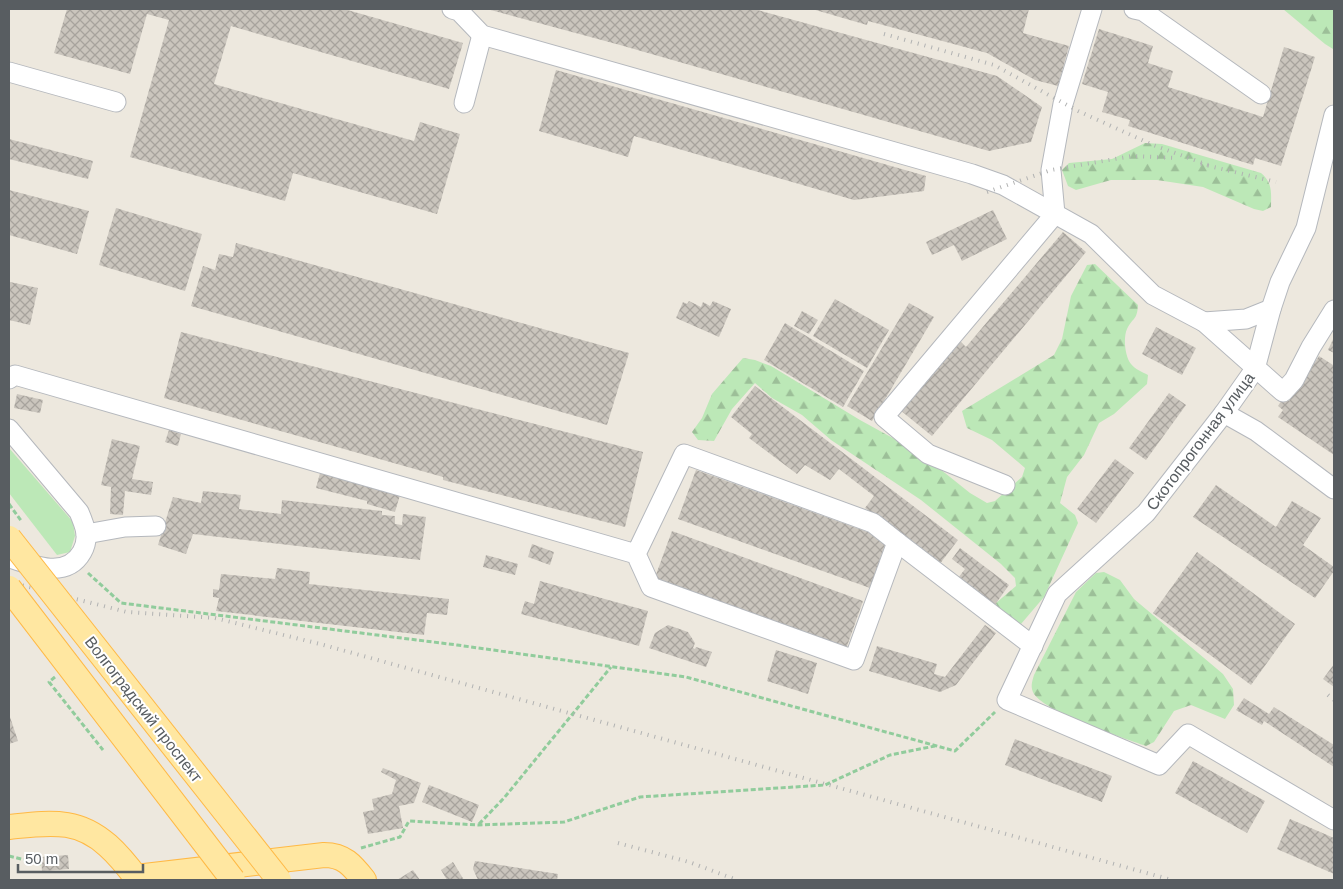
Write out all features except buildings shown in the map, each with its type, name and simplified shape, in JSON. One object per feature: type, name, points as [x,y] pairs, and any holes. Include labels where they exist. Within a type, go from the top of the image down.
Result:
[{"type":"main road","name":"Волгоградский проспект","points":[[9,538],[278,880]]},
{"type":"main road","name":"Волгоградский проспект","points":[[9,588],[233,880]]},
{"type":"main road","points":[[9,827],[66,824],[85,830],[109,845],[130,877],[324,854],[346,859],[364,880]]},
{"type":"street","points":[[457,9],[482,35],[972,174],[1003,185],[1091,234],[1153,295],[1204,322],[1283,392],[1294,380],[1311,347],[1334,310]]},
{"type":"street","points":[[1005,485],[928,454],[884,417],[1055,214],[1051,170],[1063,104],[1092,9]]},
{"type":"street","points":[[1134,9],[1143,11],[1261,94]]},
{"type":"street","points":[[464,103],[482,35]]},
{"type":"street","points":[[9,72],[116,102]]},
{"type":"street","name":"Скотопрогонная улица","points":[[1006,700],[1057,594],[1146,513],[1256,369],[1280,282],[1306,228],[1334,114]]},
{"type":"street","points":[[1204,322],[1246,319],[1271,309]]},
{"type":"street","points":[[9,379],[16,375],[636,554],[651,587],[854,660],[897,542]]},
{"type":"street","points":[[1224,413],[1256,430],[1334,489]]},
{"type":"street","points":[[9,430],[79,512],[85,526],[87,539],[78,559],[69,566],[60,569],[47,569],[9,558]]},
{"type":"street","points":[[636,554],[684,454],[873,523],[1032,646]]},
{"type":"street","points":[[86,534],[125,527],[156,526]]},
{"type":"street","points":[[1006,700],[1159,764],[1188,734],[1334,820]]},
{"type":"path","points":[[88,573],[121,603],[686,677],[955,751],[1006,700]]},
{"type":"path","points":[[478,825],[504,798],[611,666]]},
{"type":"path","points":[[49,682],[103,750]]},
{"type":"path","points":[[361,848],[400,837],[409,821],[478,825],[564,822],[640,797],[826,785],[890,755],[935,746]]},
{"type":"path","points":[[9,856],[41,864]]},
{"type":"green space","points":[[1283,9],[1334,9],[1333,49],[1325,44]]},
{"type":"green space","points":[[1145,143],[1162,144],[1261,173],[1269,184],[1271,207],[1263,211],[1254,209],[1203,187],[1157,180],[1111,180],[1076,190],[1068,186],[1062,170],[1069,163],[1112,159]]},
{"type":"green space","points":[[1095,264],[1138,305],[1136,316],[1127,329],[1125,347],[1131,364],[1148,375],[1147,384],[1114,414],[1099,423],[1084,455],[1067,477],[1060,503],[1075,515],[1078,523],[1044,597],[1021,624],[998,611],[996,603],[1016,586],[1015,578],[1001,564],[921,500],[831,440],[802,415],[772,398],[755,383],[732,409],[714,441],[698,440],[692,432],[702,418],[712,394],[743,358],[755,360],[771,366],[860,420],[920,453],[970,493],[987,503],[995,501],[1022,477],[1025,468],[992,440],[967,428],[962,411],[1054,355],[1062,339],[1071,296],[1087,265]]},
{"type":"green space","points":[[9,448],[73,522],[75,536],[70,552],[57,555],[9,493]]},
{"type":"green space","points":[[1104,572],[1120,580],[1134,599],[1223,674],[1233,689],[1234,705],[1225,719],[1191,705],[1174,711],[1154,742],[1146,746],[1103,731],[1053,709],[1034,694],[1032,682],[1034,675],[1076,592],[1096,573]]},
{"type":"railway","points":[[884,34],[994,65],[1078,111],[1153,145],[1208,165]]},
{"type":"railway","points":[[987,192],[1051,170],[1132,156],[1176,158]]},
{"type":"railway","points":[[1201,164],[1276,182]]},
{"type":"railway","points":[[9,582],[127,612],[215,618],[320,644],[1172,880]]},
{"type":"railway","points":[[1328,695],[1334,700]]},
{"type":"railway","points":[[618,843],[689,862],[737,880]]}]
